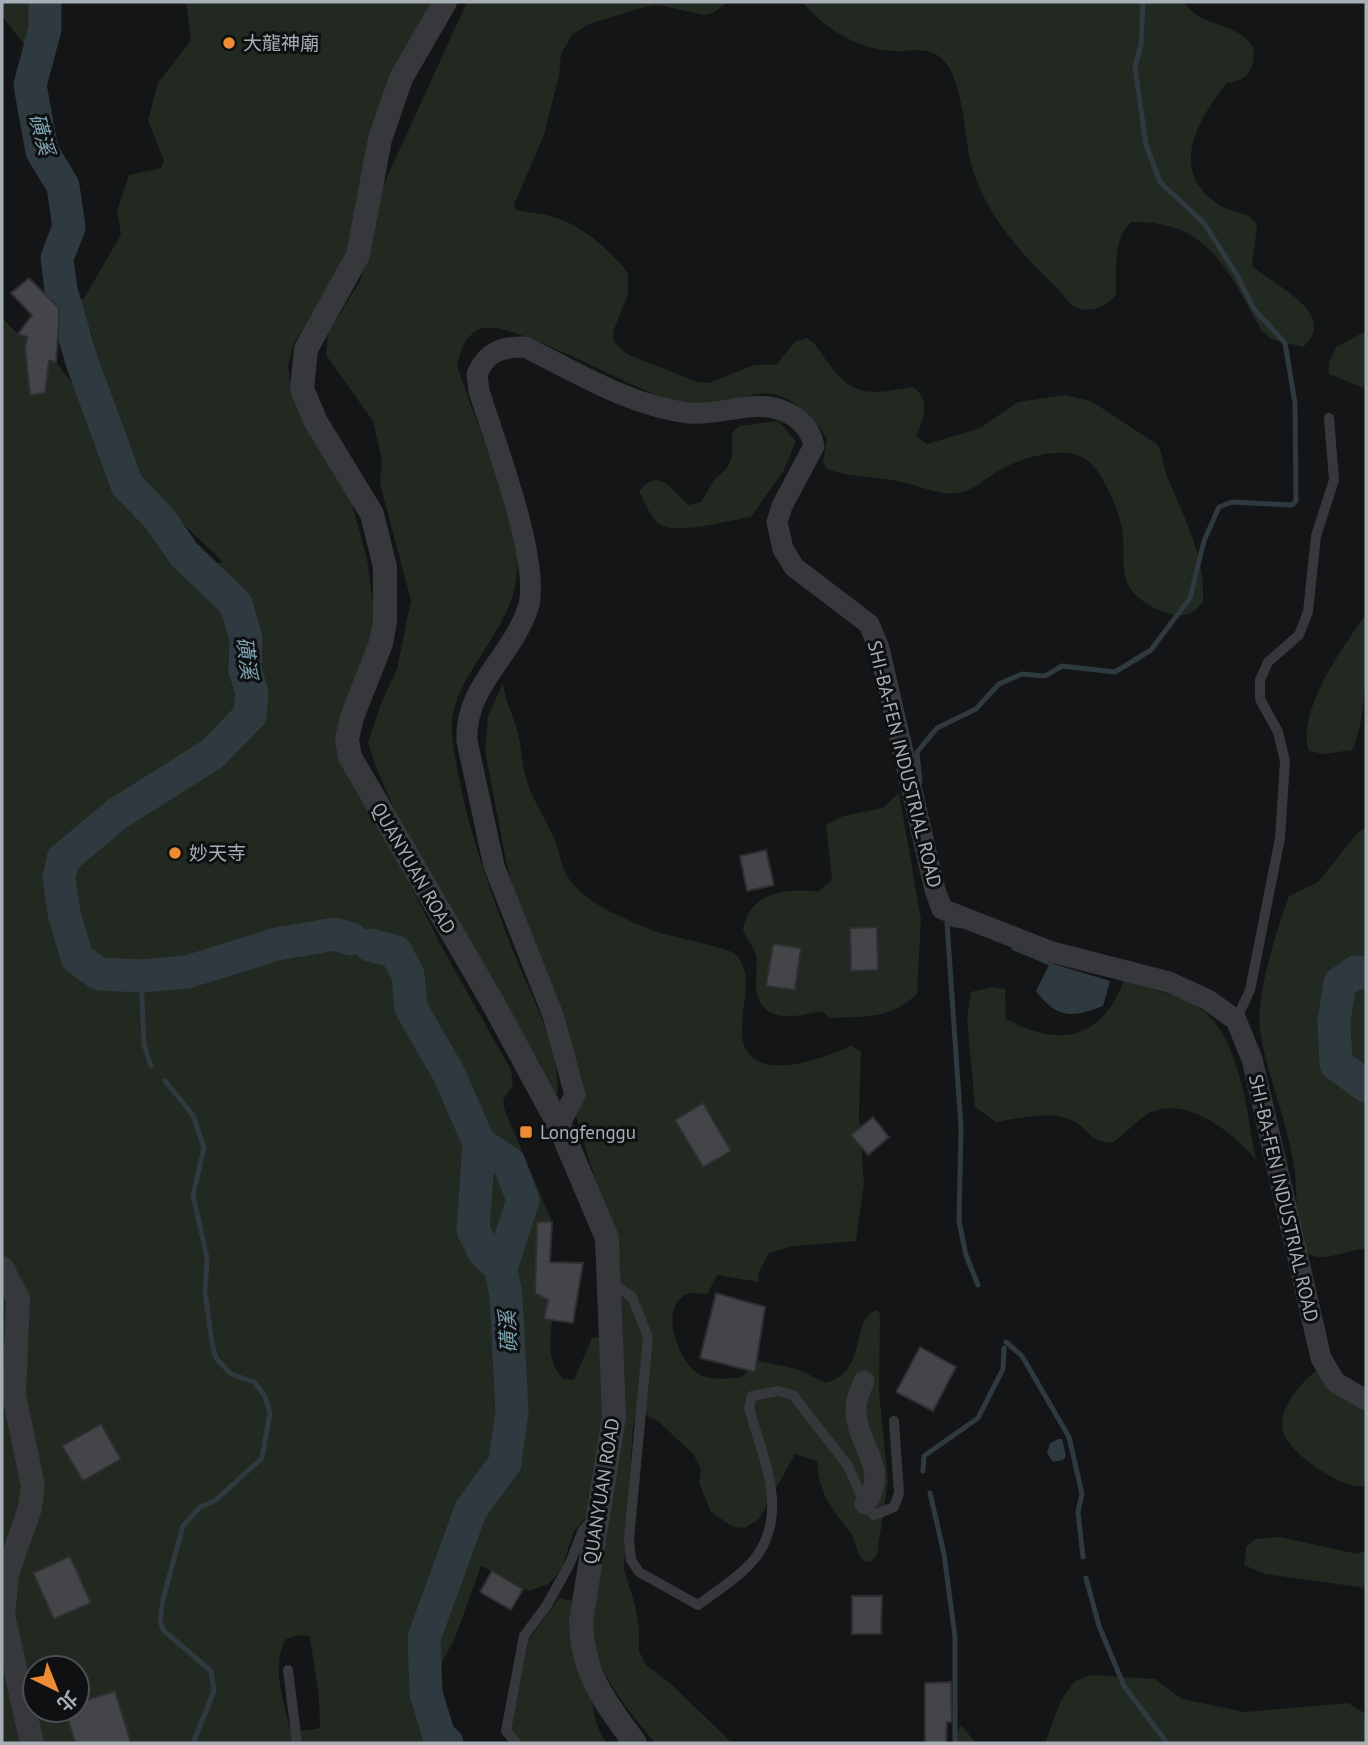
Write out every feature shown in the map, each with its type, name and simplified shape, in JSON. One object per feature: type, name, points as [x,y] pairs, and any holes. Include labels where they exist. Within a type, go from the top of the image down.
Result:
[{"type":"street","name":"QUANYUAN ROAD","points":[[445,2],[401,78],[380,139],[358,255],[306,349],[302,389],[316,422],[372,514],[385,567],[385,621],[381,643],[346,739],[351,757],[493,1003],[559,1125],[607,1238],[614,1417],[581,1621],[581,1648],[600,1695],[635,1743]]},
{"type":"street","name":"SHI-BA-FEN INDUSTRIAL ROAD","points":[[559,1125],[575,1096],[552,1015],[494,866],[467,741],[466,724],[477,691],[518,634],[529,605],[527,549],[479,391],[477,374],[492,353],[508,347],[526,347],[645,404],[692,414],[773,408],[800,419],[812,437],[814,446],[782,506],[777,523],[783,549],[794,567],[870,624],[879,648],[934,890],[942,909],[1052,951],[1169,982],[1208,1000],[1236,1020],[1252,1059],[1321,1358],[1335,1382],[1366,1400]]},
{"type":"street","points":[[2,1268],[18,1299],[14,1395],[33,1486],[30,1508],[7,1574],[3,1615],[32,1743]]},
{"type":"street","points":[[864,1381],[856,1408],[861,1433],[877,1477],[875,1491],[865,1504]]},
{"type":"lane","points":[[1236,1020],[1250,990],[1280,838],[1285,761],[1278,732],[1259,699],[1260,680],[1268,662],[1299,635],[1308,612],[1316,536],[1334,480],[1329,418]]},
{"type":"lane","points":[[608,1281],[632,1297],[648,1337],[629,1539],[631,1560],[639,1572],[698,1605],[756,1558],[770,1530],[774,1501],[749,1408],[752,1396],[778,1391],[793,1395],[848,1466],[865,1504],[874,1515],[894,1507],[899,1493],[894,1421]]},
{"type":"lane","points":[[516,1743],[506,1731],[524,1636],[553,1595],[583,1530],[598,1514]]},
{"type":"lane","points":[[288,1670],[296,1743]]},
{"type":"shaded area","points":[[2,2],[38,2],[33,34],[26,47],[2,16]]},
{"type":"shaded area","points":[[186,2],[434,2],[355,232],[325,296],[294,343],[288,365],[291,389],[351,500],[367,559],[374,610],[374,637],[340,748],[444,951],[511,1070],[513,1085],[503,1100],[505,1111],[552,1222],[537,1222],[535,1293],[548,1300],[545,1319],[552,1320],[552,1358],[563,1379],[574,1380],[592,1338],[598,1337],[603,1343],[605,1407],[587,1516],[574,1531],[563,1565],[556,1576],[548,1584],[529,1591],[481,1566],[455,1638],[434,1677],[438,1743],[131,1743],[115,1691],[91,1699],[91,1654],[21,1654],[21,1724],[69,1724],[75,1743],[2,1743],[2,318],[18,334],[27,337],[25,349],[30,395],[45,392],[49,361],[56,362],[90,407],[112,468],[132,497],[182,548],[208,567],[223,562],[135,478],[109,420],[92,334],[69,304],[84,298],[121,235],[117,211],[129,175],[161,168],[164,161],[148,120],[158,83],[191,40]],"holes":[[[300,1635],[310,1637],[319,1698],[320,1728],[302,1731],[289,1726],[279,1671],[279,1660],[286,1639]]]},
{"type":"shaded area","points":[[467,2],[728,2],[713,13],[704,15],[659,5],[641,8],[589,24],[572,35],[561,54],[559,76],[544,135],[514,205],[516,210],[549,216],[575,226],[604,248],[628,273],[628,294],[613,332],[614,342],[627,354],[697,382],[709,383],[754,365],[776,365],[796,341],[807,338],[838,376],[857,389],[876,392],[913,387],[919,392],[924,410],[916,436],[927,444],[980,428],[1018,402],[1065,395],[1091,401],[1158,445],[1167,476],[1192,538],[1203,586],[1203,603],[1184,615],[1158,610],[1135,594],[1125,576],[1122,527],[1115,506],[1100,474],[1078,455],[1056,453],[1031,457],[1009,465],[975,487],[951,494],[908,483],[845,474],[827,469],[823,462],[827,438],[805,412],[786,398],[768,394],[752,395],[695,406],[671,401],[520,335],[498,329],[477,330],[462,348],[457,366],[503,494],[516,543],[518,564],[508,608],[458,697],[452,734],[461,788],[484,870],[512,948],[549,1037],[557,1074],[558,1094],[551,1095],[399,820],[368,742],[382,701],[397,669],[411,600],[380,484],[382,461],[373,421],[326,355],[328,333],[361,279],[382,188]]},
{"type":"shaded area","points":[[802,2],[1184,2],[1200,17],[1239,33],[1254,49],[1253,63],[1249,73],[1241,79],[1227,83],[1205,114],[1192,148],[1191,165],[1196,180],[1207,195],[1225,208],[1250,217],[1257,225],[1252,266],[1309,311],[1314,323],[1312,335],[1303,347],[1271,339],[1261,330],[1226,269],[1212,253],[1197,239],[1179,230],[1157,224],[1131,222],[1125,230],[1118,247],[1116,295],[1112,299],[1091,310],[1073,306],[1006,233],[985,200],[971,164],[956,82],[944,61],[926,51],[881,50],[855,42],[831,29]]},
{"type":"shaded area","points":[[1366,331],[1366,389],[1329,374],[1329,363],[1336,347]]},
{"type":"shaded area","points":[[778,421],[796,441],[784,470],[751,517],[678,528],[659,524],[653,517],[639,491],[646,484],[659,480],[689,505],[701,502],[714,480],[727,468],[732,457],[732,433],[739,426]]},
{"type":"shaded area","points":[[1366,614],[1363,703],[1361,721],[1352,750],[1324,754],[1309,751],[1309,717],[1316,699],[1335,661]]},
{"type":"shaded area","points":[[503,683],[530,789],[553,835],[564,870],[573,884],[593,901],[630,921],[654,931],[735,954],[745,973],[743,1041],[750,1055],[761,1062],[775,1065],[809,1061],[851,1046],[861,1051],[859,1115],[864,1184],[856,1241],[793,1246],[769,1253],[759,1272],[758,1282],[717,1275],[707,1295],[693,1293],[680,1298],[674,1308],[673,1321],[679,1349],[696,1372],[706,1377],[740,1378],[758,1361],[797,1369],[826,1383],[839,1377],[848,1368],[868,1316],[876,1310],[880,1314],[879,1391],[888,1482],[877,1554],[872,1561],[865,1562],[859,1555],[852,1536],[823,1492],[817,1461],[795,1454],[759,1519],[745,1528],[733,1527],[711,1512],[699,1483],[701,1470],[694,1455],[658,1421],[646,1415],[637,1418],[633,1426],[624,1569],[635,1605],[639,1651],[646,1665],[670,1683],[732,1743],[655,1743],[611,1685],[591,1636],[588,1617],[621,1262],[575,1114],[506,861],[485,751],[488,716]]},
{"type":"shaded area","points":[[899,793],[921,919],[917,994],[897,1008],[876,1015],[830,1018],[822,1011],[791,1016],[772,1013],[759,1000],[756,988],[756,955],[743,930],[747,917],[753,907],[771,895],[819,891],[832,880],[826,825],[843,816],[883,808]]},
{"type":"shaded area","points":[[1366,827],[1366,1249],[1317,1257],[1305,1250],[1299,1232],[1291,1149],[1267,1065],[1259,1017],[1273,944],[1289,896],[1318,882],[1358,832]]},
{"type":"shaded area","points":[[1050,963],[1110,981],[1103,1006],[1074,1014],[1066,1014],[1051,1007],[1036,991]]},
{"type":"shaded area","points":[[1124,980],[1196,1006],[1211,1018],[1223,1034],[1239,1075],[1256,1160],[1235,1138],[1207,1119],[1176,1109],[1160,1109],[1146,1115],[1112,1143],[1095,1138],[1066,1118],[1046,1115],[996,1122],[975,1107],[967,1018],[971,992],[992,987],[1005,989],[1006,1019],[1044,1034],[1061,1035],[1077,1033],[1104,1015],[1115,1000]]},
{"type":"shaded area","points":[[1319,1369],[1366,1408],[1366,1486],[1356,1486],[1330,1476],[1303,1458],[1285,1437],[1282,1419],[1289,1402],[1306,1380]]},
{"type":"shaded area","points":[[1062,1439],[1066,1456],[1063,1460],[1053,1462],[1047,1453],[1050,1443]]},
{"type":"shaded area","points":[[1280,1537],[1357,1554],[1366,1551],[1366,1588],[1265,1574],[1244,1565],[1246,1547],[1255,1539]]},
{"type":"shaded area","points":[[559,1598],[572,1601],[595,1716],[607,1743],[520,1743],[511,1730],[529,1639]]},
{"type":"shaded area","points":[[1091,1675],[1155,1679],[1182,1699],[1245,1712],[1348,1703],[1366,1714],[1366,1743],[1045,1743],[1061,1700],[1075,1681]]},
{"type":"shaded area","points":[[961,1725],[976,1743],[957,1743],[957,1732]]},
{"type":"building","points":[[29,278],[59,308],[56,362],[49,361],[45,393],[30,395],[25,349],[27,337],[18,334],[32,315],[11,293]]},
{"type":"building","points":[[766,850],[774,885],[747,891],[740,856]]},
{"type":"building","points":[[877,927],[878,970],[851,971],[850,928]]},
{"type":"building","points":[[773,944],[801,948],[795,990],[766,986]]},
{"type":"building","points":[[703,1103],[731,1151],[703,1167],[675,1120]]},
{"type":"building","points":[[873,1117],[889,1137],[868,1155],[851,1135]]},
{"type":"building","points":[[537,1222],[552,1222],[550,1262],[583,1263],[573,1323],[544,1319],[548,1300],[535,1293]]},
{"type":"building","points":[[716,1293],[765,1307],[755,1372],[700,1358]]},
{"type":"building","points":[[920,1347],[956,1367],[933,1411],[896,1392]]},
{"type":"building","points":[[101,1424],[121,1459],[83,1481],[62,1446]]},
{"type":"building","points":[[70,1556],[91,1603],[54,1619],[33,1573]]},
{"type":"building","points":[[492,1571],[523,1589],[511,1610],[480,1592]]},
{"type":"building","points":[[852,1596],[882,1596],[881,1634],[852,1634]]},
{"type":"building","points":[[951,1682],[952,1722],[947,1722],[946,1743],[925,1743],[925,1683]]},
{"type":"building","points":[[115,1691],[131,1743],[75,1743],[69,1724],[91,1724],[91,1699]]},
{"type":"waterway","name":"磺溪","points":[[45,2],[45,29],[30,85],[42,151],[63,186],[69,227],[57,258],[61,290],[82,362],[127,485],[159,518],[184,554],[236,604],[246,638],[245,670],[252,693],[250,715],[212,754],[117,814],[63,859],[59,878],[64,913],[77,958],[99,974],[141,976],[187,972],[277,944],[335,934],[351,939]]},
{"type":"waterway","points":[[920,782],[917,752],[937,728],[976,709],[999,684],[1022,674],[1045,676],[1062,666],[1115,672],[1151,650],[1190,598],[1204,541],[1219,507],[1232,502],[1292,505],[1296,501],[1295,403],[1285,343],[1254,309],[1237,275],[1204,223],[1160,182],[1146,145],[1135,67],[1141,45],[1143,2]]},
{"type":"waterway","points":[[960,926],[947,923],[961,1128],[959,1221],[966,1255],[978,1285]]},
{"type":"waterway","name":"磺溪","points":[[370,945],[396,952],[408,975],[411,1008],[449,1074],[479,1143],[473,1230],[485,1253],[501,1268],[506,1296],[512,1411],[505,1463],[471,1509],[424,1638],[426,1693],[439,1736],[447,1743]]},
{"type":"waterway","points":[[1014,948],[1050,963]]},
{"type":"waterway","points":[[1366,973],[1356,972],[1340,983],[1334,1021],[1336,1064],[1366,1086]]},
{"type":"waterway","points":[[141,976],[144,1044],[151,1066]]},
{"type":"waterway","points":[[165,1081],[193,1115],[204,1148],[193,1195],[207,1258],[205,1292],[216,1358],[231,1374],[254,1382],[265,1396],[270,1413],[262,1458],[216,1500],[200,1507],[183,1526],[163,1599],[160,1619],[163,1630],[211,1671],[214,1691],[193,1743]]},
{"type":"waterway","points":[[479,1143],[509,1163],[523,1200],[501,1268]]},
{"type":"waterway","points":[[1006,1342],[1022,1356],[1069,1437],[1082,1494],[1078,1512],[1083,1557]]},
{"type":"waterway","points":[[923,1471],[924,1456],[978,1418],[1003,1369],[1004,1348]]},
{"type":"waterway","points":[[930,1493],[944,1554],[955,1637],[955,1743]]},
{"type":"waterway","points":[[1086,1578],[1099,1626],[1124,1686],[1167,1743]]},
{"type":"place","name":"大龍神廟","points":[[229,43]]},
{"type":"place","name":"妙天寺","points":[[175,853]]},
{"type":"place","name":"Longfenggu","points":[[526,1132]]}]
